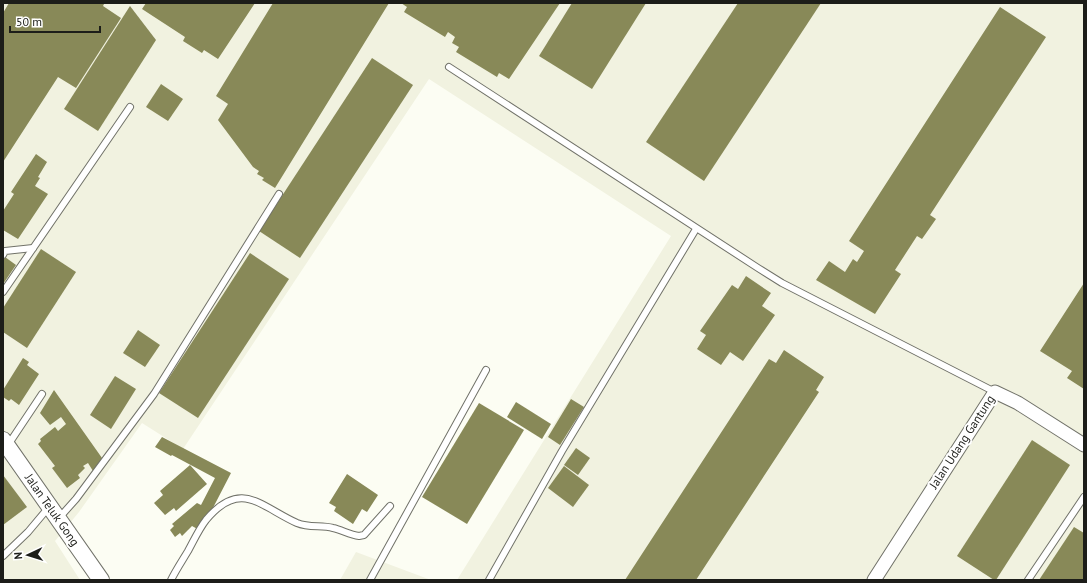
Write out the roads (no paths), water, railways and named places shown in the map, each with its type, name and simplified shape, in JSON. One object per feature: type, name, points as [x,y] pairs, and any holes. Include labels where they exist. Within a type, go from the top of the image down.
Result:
[{"type":"street","name":"Jalan Udang Gantung","points":[[874,580],[995,392],[1018,403],[1084,445]]},
{"type":"street","name":"Jalan Teluk Gong","points":[[5,443],[55,512],[101,580]]},
{"type":"lane","points":[[449,67],[782,283],[995,392]]},
{"type":"lane","points":[[3,292],[130,107]]},
{"type":"lane","points":[[3,556],[28,532],[76,499],[154,394],[279,194]]},
{"type":"lane","points":[[489,580],[562,451],[696,228]]},
{"type":"lane","points":[[3,255],[5,251],[32,248]]},
{"type":"lane","points":[[370,580],[486,370]]},
{"type":"lane","points":[[5,443],[42,394]]},
{"type":"lane","points":[[1028,580],[1084,497]]},
{"type":"lane","points":[[170,580],[201,526],[214,512],[231,499],[253,500],[262,503],[304,525],[311,527],[331,527],[359,536],[364,535],[390,506]]}]
